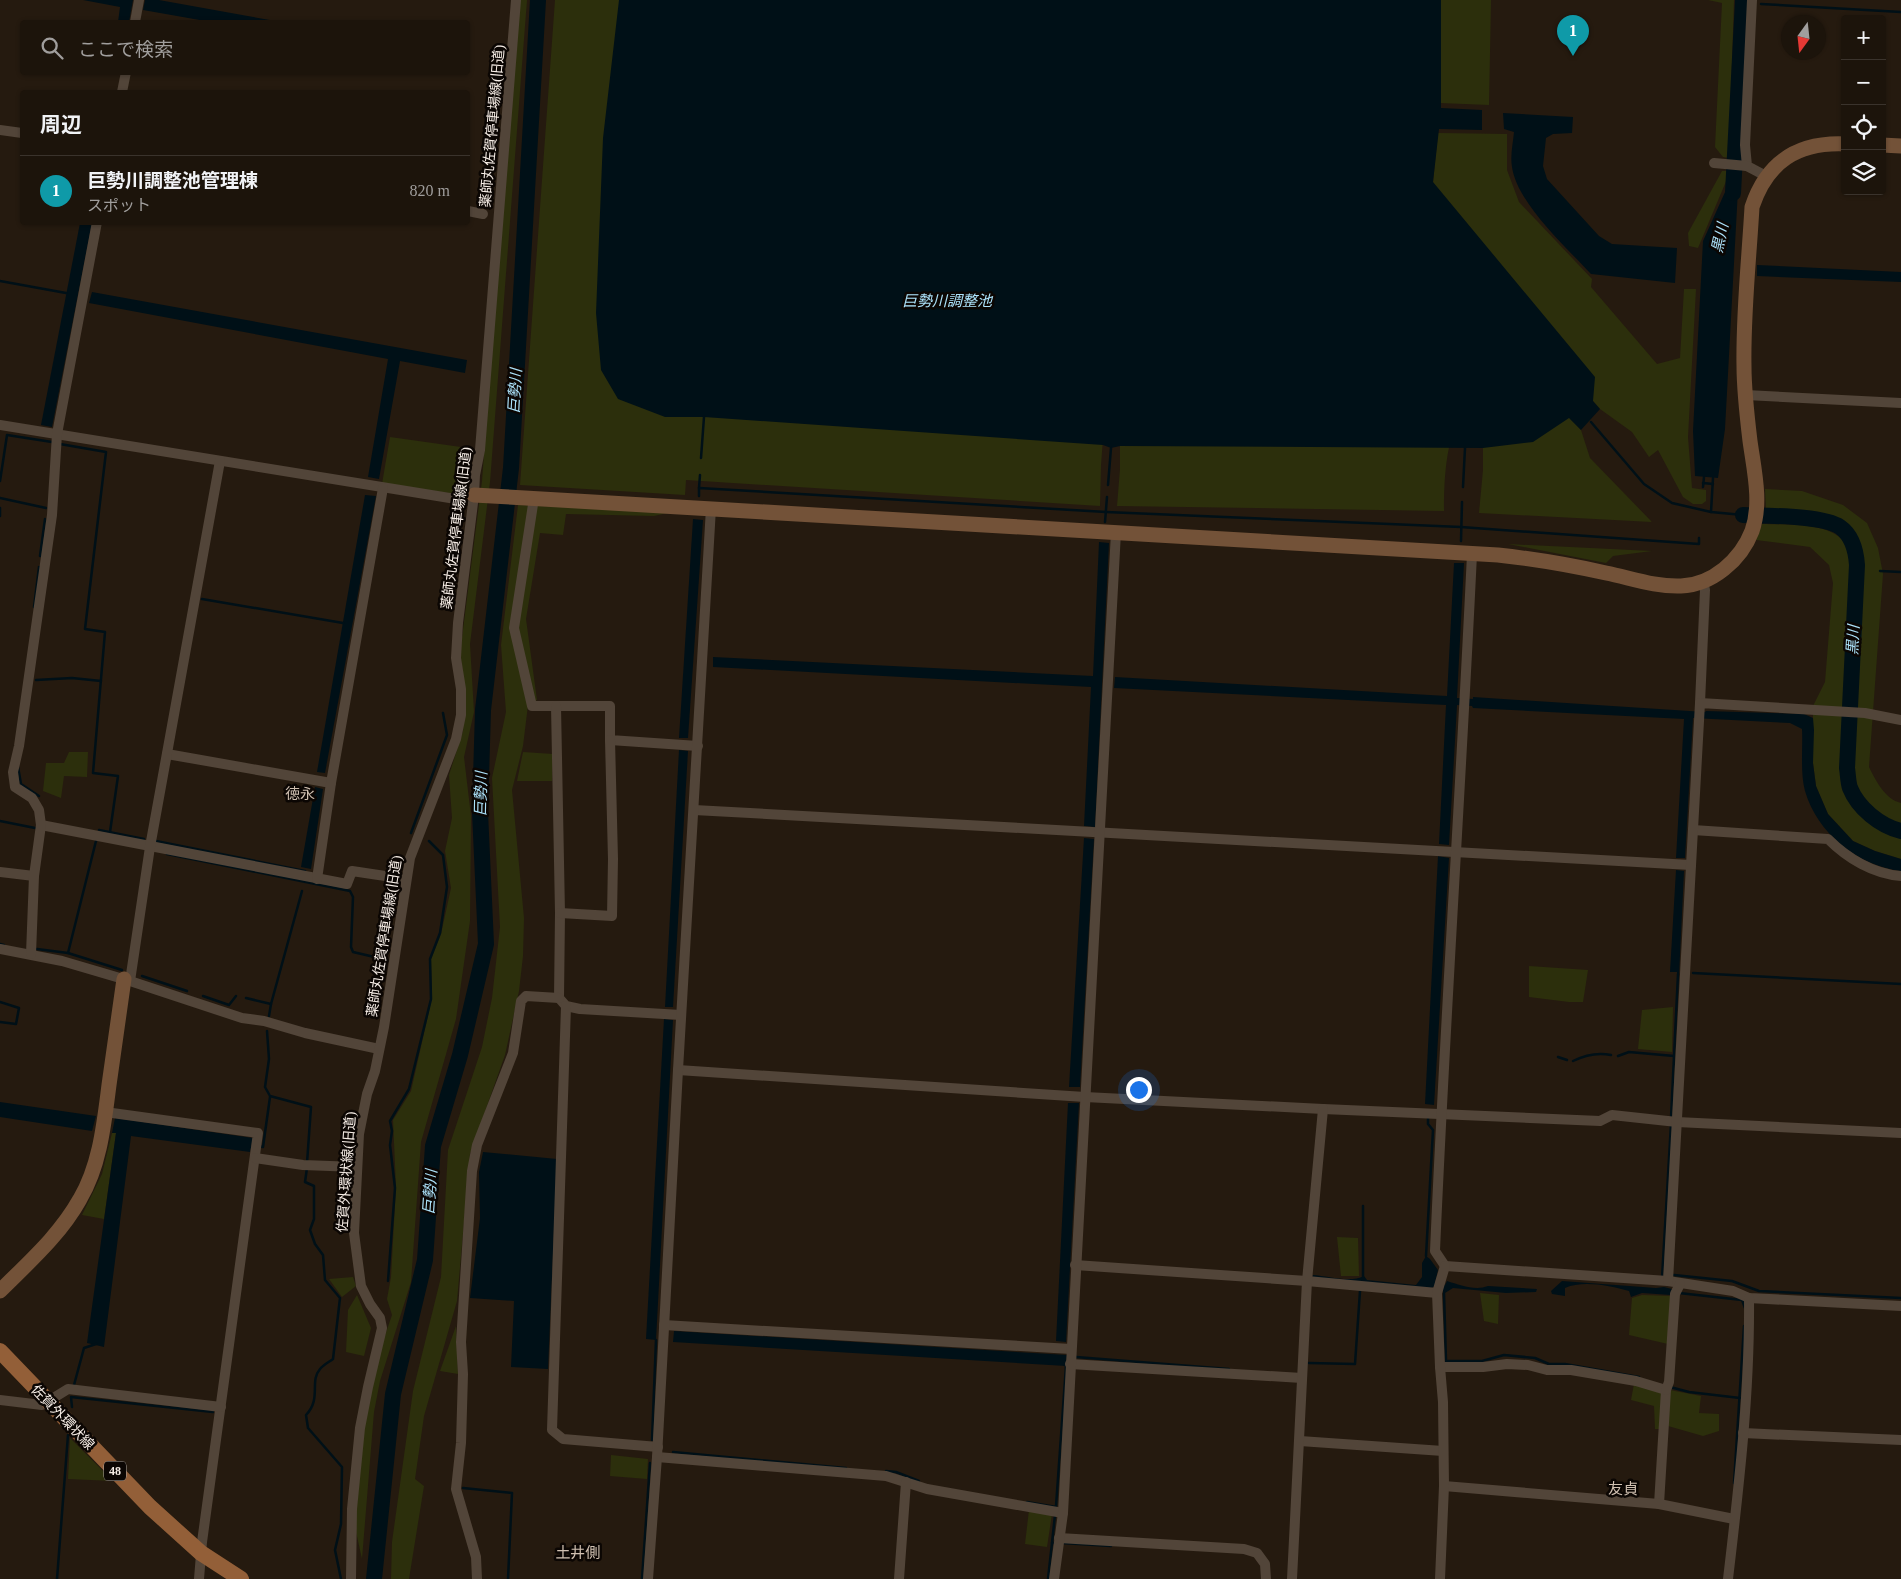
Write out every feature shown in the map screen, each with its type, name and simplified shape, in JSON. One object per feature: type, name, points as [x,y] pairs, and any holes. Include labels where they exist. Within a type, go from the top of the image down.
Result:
[{"type":"main road","name":"佐賀外環状線","points":[[0,1351],[150,1508],[201,1553],[241,1579]]},
{"type":"street","name":"薬師丸佐賀停車場線(旧道)","points":[[379,1048],[410,858],[456,739],[461,715],[461,689],[456,658],[459,613],[468,498],[475,475],[481,440],[516,0]]},
{"type":"street","points":[[1747,166],[1745,145],[1752,0]]},
{"type":"street","points":[[135,20],[138,4]]},
{"type":"street","points":[[122,90],[125,75]]},
{"type":"street","points":[[0,130],[20,133]]},
{"type":"street","points":[[0,425],[383,488],[468,498],[534,498],[1472,554],[1552,561],[1658,585],[1682,586],[1719,573],[1731,564],[1744,546],[1752,530],[1756,506],[1756,490],[1744,366],[1745,315],[1752,207],[1766,176],[1780,162],[1806,147],[1822,144],[1841,144]]},
{"type":"street","points":[[1886,145],[1901,146]]},
{"type":"street","points":[[1714,163],[1747,166],[1766,176]]},
{"type":"street","points":[[470,211],[483,214]]},
{"type":"street","points":[[31,954],[34,876],[41,825],[39,810],[32,798],[15,787],[13,772],[34,649],[52,515],[56,434],[96,225]]},
{"type":"street","points":[[1746,395],[1901,402]]},
{"type":"street","points":[[0,1291],[49,1243],[69,1218],[81,1198],[91,1175],[103,1134],[105,1112],[150,847],[220,461]]},
{"type":"street","points":[[317,879],[324,781],[383,488]]},
{"type":"street","points":[[534,498],[514,628],[532,706],[610,706],[613,858],[612,916],[560,913]]},
{"type":"street","points":[[648,1579],[657,1452],[678,1070],[673,1014],[694,810],[711,508]]},
{"type":"street","points":[[1054,1579],[1070,1364],[1063,1348],[1075,1265],[1077,1096],[1093,832],[1108,682],[1116,532]]},
{"type":"street","points":[[1472,554],[1465,708],[1448,850],[1433,1114],[1434,1251],[1445,1266],[1663,1281],[1677,1289],[1732,1291],[1749,1298],[1901,1306]]},
{"type":"street","points":[[1663,1281],[1684,864],[1693,830],[1705,590],[1703,580]]},
{"type":"street","points":[[556,706],[563,1002],[552,1430],[563,1439],[657,1452],[886,1476],[927,1490],[1058,1512]]},
{"type":"street","points":[[1700,706],[1835,711],[1901,720]]},
{"type":"street","points":[[610,740],[698,746]]},
{"type":"street","points":[[167,754],[324,781]]},
{"type":"street","points":[[694,810],[1684,864]]},
{"type":"street","points":[[41,825],[347,884],[352,871],[405,880]]},
{"type":"street","points":[[1693,830],[1828,839],[1843,854],[1870,868],[1901,876]]},
{"type":"street","points":[[0,872],[34,876]]},
{"type":"street","points":[[0,949],[62,961],[127,980],[242,1018],[268,1022],[305,1033],[379,1048]]},
{"type":"street","points":[[477,1579],[476,1558],[456,1489],[461,1443],[463,1374],[461,1342],[472,1171],[476,1145],[513,1053],[521,1001],[526,996],[563,1002],[580,1009],[673,1014]]},
{"type":"street","name":"佐賀外環状線(旧道)","points":[[351,1579],[352,1509],[360,1428],[382,1328],[380,1318],[361,1286],[354,1233],[359,1134],[366,1094],[375,1071],[379,1048]]},
{"type":"street","points":[[678,1070],[1322,1110],[1600,1121],[1612,1115],[1672,1122],[1901,1133]]},
{"type":"street","points":[[1292,1579],[1307,1281],[1322,1110]]},
{"type":"street","points":[[105,1112],[258,1133],[201,1553],[200,1579]]},
{"type":"street","points":[[256,1150],[307,1166],[357,1167]]},
{"type":"street","points":[[1075,1265],[1307,1281],[1437,1293]]},
{"type":"street","points":[[1440,1579],[1444,1486],[1444,1402],[1440,1367],[1437,1293],[1445,1266]]},
{"type":"street","points":[[1659,1504],[1677,1289]]},
{"type":"street","points":[[1728,1579],[1731,1518],[1743,1433],[1749,1337],[1749,1298]]},
{"type":"street","points":[[664,1332],[1063,1348]]},
{"type":"street","points":[[1070,1364],[1302,1378]]},
{"type":"street","points":[[1440,1367],[1528,1365],[1547,1370],[1571,1370],[1668,1386]]},
{"type":"street","points":[[0,1400],[42,1405],[68,1389],[221,1407]]},
{"type":"street","points":[[1743,1433],[1901,1440]]},
{"type":"street","points":[[1300,1441],[1443,1451]]},
{"type":"street","points":[[899,1579],[906,1482]]},
{"type":"street","points":[[1444,1486],[1659,1504],[1731,1518]]},
{"type":"street","points":[[1058,1543],[1244,1549],[1257,1553],[1265,1564],[1266,1579]]},
{"type":"green space","points":[[518,0],[527,0],[490,482],[470,644],[474,712],[464,757],[471,816],[470,921],[456,1019],[421,1142],[411,1282],[380,1381],[374,1412],[362,1559],[355,1527],[365,1415],[381,1347],[392,1315],[387,1299],[391,1277],[396,1187],[393,1120],[411,1091],[432,998],[431,959],[441,934],[451,888],[445,851],[452,818],[449,775],[463,731],[465,689],[460,653],[482,481]]},
{"type":"green space","name":"巨勢川調整池","points":[[555,0],[640,0],[1456,420],[1446,465],[1444,511],[1117,506],[1120,446],[1106,399],[1100,506],[686,480],[685,495],[520,485]]},
{"type":"green space","points":[[1387,0],[1491,0],[1489,105],[1440,103],[1441,32]]},
{"type":"green space","points":[[1708,0],[1734,0],[1729,158],[1723,157],[1715,147],[1722,3]]},
{"type":"green space","points":[[1438,133],[1507,134],[1507,170],[1519,202],[1592,279],[1591,287],[1657,364],[1680,358],[1684,289],[1696,289],[1688,437],[1692,488],[1706,490],[1706,501],[1702,504],[1693,504],[1683,497],[1658,450],[1649,457],[1632,432],[1600,409],[1593,401],[1570,418],[1581,430],[1590,458],[1652,522],[1479,513],[1483,448],[1474,415],[1433,182]]},
{"type":"green space","points":[[1722,171],[1727,171],[1727,179],[1698,248],[1689,246],[1688,233]]},
{"type":"green space","points":[[390,437],[461,447],[456,494],[382,484]]},
{"type":"green space","points":[[1765,489],[1802,491],[1843,505],[1867,523],[1878,548],[1883,574],[1869,767],[1886,794],[1901,803],[1901,826],[1884,819],[1861,798],[1851,770],[1864,562],[1858,543],[1852,533],[1843,526],[1823,516],[1766,510]]},
{"type":"green space","points":[[518,505],[672,512],[654,516],[566,514],[563,535],[540,533],[526,619],[537,700],[528,705],[523,746],[512,790],[524,918],[523,956],[519,991],[505,1055],[470,1154],[457,1301],[424,1416],[415,1479],[424,1486],[409,1579],[391,1579],[392,1542],[413,1391],[441,1277],[448,1150],[482,1047],[492,998],[500,927],[492,778],[506,712],[501,645]]},
{"type":"green space","points":[[1762,524],[1820,528],[1840,538],[1848,548],[1853,569],[1841,771],[1849,795],[1860,814],[1877,828],[1901,837],[1901,859],[1875,851],[1853,841],[1828,814],[1816,786],[1813,763],[1813,706],[1825,682],[1833,583],[1829,565],[1810,547],[1756,540]]},
{"type":"green space","points":[[1508,544],[1652,551],[1613,556],[1606,563]]},
{"type":"green space","points":[[69,752],[88,752],[87,777],[64,776],[61,798],[43,791],[46,763],[64,763]]},
{"type":"green space","points":[[523,752],[553,754],[552,781],[517,781]]},
{"type":"green space","points":[[1529,966],[1588,970],[1583,1002],[1529,997]]},
{"type":"green space","points":[[1673,1007],[1672,1052],[1638,1049],[1642,1010]]},
{"type":"green space","points":[[112,1133],[116,1133],[104,1219],[82,1215],[102,1174]]},
{"type":"green space","points":[[1337,1237],[1358,1238],[1359,1276],[1341,1276]]},
{"type":"green space","points":[[353,1277],[356,1286],[342,1297],[329,1279]]},
{"type":"green space","points":[[1480,1293],[1499,1295],[1498,1324],[1484,1321]]},
{"type":"green space","points":[[357,1295],[371,1328],[364,1356],[346,1352],[348,1310]]},
{"type":"green space","points":[[1642,1295],[1672,1296],[1668,1344],[1629,1335],[1632,1298]]},
{"type":"green space","points":[[456,1326],[458,1374],[440,1371]]},
{"type":"green space","points":[[1634,1384],[1663,1393],[1660,1429],[1655,1429],[1654,1406],[1631,1400]]},
{"type":"green space","points":[[1670,1390],[1701,1396],[1699,1413],[1719,1414],[1719,1431],[1703,1436],[1668,1426]]},
{"type":"green space","points":[[70,1438],[113,1481],[68,1479]]},
{"type":"green space","points":[[611,1455],[648,1459],[647,1479],[610,1476]]},
{"type":"green space","points":[[1029,1510],[1052,1514],[1047,1547],[1025,1544]]},
{"type":"water","points":[[83,0],[133,0],[129,20],[118,20],[120,7]]},
{"type":"water","points":[[145,0],[159,0],[270,20],[200,20],[143,10]]},
{"type":"water","name":"巨勢川調整池","points":[[619,0],[1441,0],[1441,108],[1482,110],[1482,130],[1439,129],[1433,182],[1595,377],[1593,401],[1600,409],[1581,430],[1569,418],[1533,442],[1483,448],[1120,446],[1111,448],[1103,445],[704,417],[665,417],[618,399],[601,370],[596,313],[603,138]]},
{"type":"water","points":[[1503,113],[1573,117],[1572,133],[1553,134],[1546,138],[1543,166],[1547,179],[1599,236],[1612,244],[1677,248],[1675,283],[1591,274],[1556,238],[1523,195],[1512,167],[1511,154],[1514,132],[1504,129]]},
{"type":"water","points":[[1739,171],[1725,429],[1718,478],[1695,476],[1693,431],[1703,241],[1730,181],[1730,173]]},
{"type":"water","points":[[80,225],[92,225],[52,427],[41,425]]},
{"type":"water","points":[[1757,265],[1901,272],[1901,282],[1757,276]]},
{"type":"water","points":[[92,292],[467,360],[465,373],[400,361],[379,479],[368,477],[388,359],[89,303]]},
{"type":"water","points":[[365,495],[376,496],[325,773],[317,772]]},
{"type":"water","points":[[693,519],[703,520],[688,738],[679,738]]},
{"type":"water","points":[[1099,542],[1109,543],[1095,827],[1084,826],[1091,687],[713,667],[713,657],[1093,676]]},
{"type":"water","points":[[1454,563],[1464,563],[1457,698],[1473,699],[1473,697],[1705,712],[1804,714],[1813,718],[1813,763],[1816,786],[1828,814],[1853,841],[1875,851],[1901,859],[1901,871],[1885,868],[1855,855],[1841,845],[1819,821],[1803,784],[1802,729],[1790,723],[1693,718],[1685,858],[1676,858],[1684,719],[1473,708],[1472,706],[1457,705],[1449,845],[1439,844],[1446,705],[1114,688],[1115,677],[1447,696]]},
{"type":"water","points":[[679,750],[688,751],[673,1007],[665,1007]]},
{"type":"water","points":[[315,787],[323,789],[311,869],[301,867]]},
{"type":"water","points":[[1084,838],[1094,839],[1080,1087],[1069,1087]]},
{"type":"water","points":[[1438,856],[1449,858],[1434,1105],[1425,1104]]},
{"type":"water","points":[[1676,870],[1684,871],[1679,976],[1677,976],[1677,972],[1670,972]]},
{"type":"water","points":[[664,1019],[673,1020],[656,1340],[646,1339]]},
{"type":"water","points":[[0,1102],[96,1116],[92,1131],[0,1117]]},
{"type":"water","points":[[1068,1103],[1079,1103],[1066,1342],[1056,1341]]},
{"type":"water","points":[[115,1118],[253,1138],[250,1152],[131,1136],[104,1347],[87,1343],[116,1133],[112,1133]]},
{"type":"water","points":[[483,1152],[557,1159],[548,1369],[511,1367],[514,1301],[470,1298],[480,1218],[479,1172]]},
{"type":"water","points":[[1426,1256],[1438,1270],[1435,1283],[1445,1285],[1447,1281],[1473,1288],[1488,1286],[1537,1289],[1536,1292],[1506,1293],[1453,1288],[1443,1293],[1443,1289],[1434,1287],[1428,1289],[1312,1277],[1313,1275],[1352,1279],[1364,1276],[1367,1280],[1416,1285],[1422,1277],[1422,1263]]},
{"type":"water","points":[[1562,1281],[1672,1289],[1671,1295],[1642,1293],[1631,1297],[1629,1291],[1622,1289],[1580,1284],[1565,1288],[1565,1296],[1552,1294],[1551,1291]]},
{"type":"water","points":[[674,1331],[1067,1355],[1066,1366],[673,1342]]},
{"type":"waterway","name":"巨勢川","points":[[374,1579],[393,1394],[425,1260],[433,1146],[460,1055],[486,944],[480,812],[483,710],[511,468],[538,0]]},
{"type":"waterway","name":"黒川","points":[[1733,193],[1743,0]]},
{"type":"waterway","points":[[1761,4],[1901,12]]},
{"type":"waterway","points":[[0,281],[66,293]]},
{"type":"waterway","points":[[701,458],[704,417]]},
{"type":"waterway","points":[[1591,422],[1644,484],[1672,503],[1711,512]]},
{"type":"waterway","points":[[0,481],[7,435],[52,442]]},
{"type":"waterway","points":[[60,444],[106,452],[85,629],[105,632],[93,773],[118,776],[110,832]]},
{"type":"waterway","points":[[1108,485],[1111,448]]},
{"type":"waterway","points":[[1463,487],[1465,448]]},
{"type":"waterway","points":[[699,488],[700,475]]},
{"type":"waterway","points":[[1703,487],[1704,477]]},
{"type":"waterway","points":[[1713,478],[1711,512],[1743,515]]},
{"type":"waterway","points":[[1703,483],[1713,484]]},
{"type":"waterway","points":[[699,496],[699,488],[1106,512],[1461,527],[1699,544],[1699,538]]},
{"type":"waterway","points":[[1105,522],[1107,497]]},
{"type":"waterway","points":[[0,498],[46,508]]},
{"type":"waterway","points":[[1461,541],[1462,502]]},
{"type":"waterway","points":[[0,508],[0,516]]},
{"type":"waterway","name":"黒川","points":[[1743,515],[1821,520],[1840,527],[1851,539],[1855,549],[1857,565],[1847,768],[1849,783],[1858,802],[1864,809],[1885,825],[1901,831]]},
{"type":"waterway","points":[[40,556],[45,519]]},
{"type":"waterway","points":[[34,607],[39,567]]},
{"type":"waterway","points":[[1880,571],[1901,572]]},
{"type":"waterway","points":[[202,599],[343,623]]},
{"type":"waterway","points":[[36,680],[72,678],[101,681]]},
{"type":"waterway","points":[[411,833],[447,735],[443,713]]},
{"type":"waterway","points":[[18,767],[21,784],[39,796]]},
{"type":"waterway","points":[[0,821],[35,828]]},
{"type":"waterway","points":[[99,830],[144,839]]},
{"type":"waterway","points":[[68,953],[96,841]]},
{"type":"waterway","points":[[156,841],[305,871]]},
{"type":"waterway","points":[[388,1281],[395,1188],[390,1145],[392,1131],[390,1121],[409,1089],[431,999],[430,959],[440,933],[447,887],[443,855],[429,841]]},
{"type":"waterway","points":[[167,854],[350,891],[353,897],[351,947],[353,952],[383,959]]},
{"type":"waterway","points":[[269,1016],[302,891]]},
{"type":"waterway","points":[[0,944],[4,945]]},
{"type":"waterway","points":[[37,949],[68,953],[122,970]]},
{"type":"waterway","points":[[1693,973],[1901,984]]},
{"type":"waterway","points":[[1671,1118],[1678,974]]},
{"type":"waterway","points":[[142,976],[187,991]]},
{"type":"waterway","points":[[203,996],[229,1005],[236,996]]},
{"type":"waterway","points":[[246,998],[271,1004]]},
{"type":"waterway","points":[[0,1002],[19,1008],[16,1024],[0,1022]]},
{"type":"waterway","points":[[267,1031],[269,1059],[265,1087],[270,1096],[311,1107],[307,1163]]},
{"type":"waterway","points":[[1618,1056],[1629,1052],[1674,1056]]},
{"type":"waterway","points":[[1573,1061],[1591,1055],[1611,1055]]},
{"type":"waterway","points":[[1558,1057],[1567,1060]]},
{"type":"waterway","points":[[259,1146],[263,1147],[270,1097]]},
{"type":"waterway","points":[[1426,1256],[1433,1130],[1428,1124],[1428,1118]]},
{"type":"waterway","points":[[1662,1278],[1671,1124]]},
{"type":"waterway","points":[[307,1168],[305,1182],[314,1186],[314,1219],[310,1230],[315,1244],[323,1255],[325,1280],[340,1298],[333,1359],[321,1368],[317,1374],[315,1379],[315,1396],[311,1409],[306,1415],[308,1428],[342,1467],[341,1524],[335,1550],[341,1579]]},
{"type":"waterway","points":[[1363,1206],[1363,1280]]},
{"type":"waterway","points":[[1674,1275],[1732,1281],[1759,1291],[1901,1298]]},
{"type":"waterway","points":[[1309,1363],[1355,1364],[1360,1291]]},
{"type":"waterway","points":[[1444,1293],[1446,1361],[1482,1361],[1504,1355],[1535,1358],[1549,1364],[1565,1364],[1639,1377]]},
{"type":"waterway","points":[[1679,1293],[1742,1300],[1745,1308]]},
{"type":"waterway","points":[[1734,1483],[1744,1326]]},
{"type":"waterway","points":[[652,1440],[656,1340]]},
{"type":"waterway","points":[[74,1385],[84,1348],[96,1344]]},
{"type":"waterway","points":[[1076,1357],[1229,1369]]},
{"type":"waterway","points":[[1056,1506],[1066,1366],[1064,1364]]},
{"type":"waterway","points":[[1670,1387],[1689,1392],[1740,1398]]},
{"type":"waterway","points":[[72,1407],[71,1397],[213,1412]]},
{"type":"waterway","points":[[57,1579],[68,1435]]},
{"type":"waterway","points":[[673,1452],[846,1468]]},
{"type":"waterway","points":[[642,1579],[650,1463]]},
{"type":"waterway","points":[[886,1471],[896,1472],[919,1481]]},
{"type":"waterway","points":[[463,1488],[512,1493],[508,1579]]},
{"type":"waterway","points":[[1027,1502],[1056,1507]]},
{"type":"waterway","points":[[1055,1515],[1052,1543],[1057,1543]]},
{"type":"waterway","points":[[1048,1579],[1052,1543]]},
{"type":"waterway","points":[[1062,1543],[1111,1546]]},
{"type":"place","name":"巨勢川調整池管理棟","points":[[1573,56]]},
{"type":"district","name":"徳永","points":[[300,794]]},
{"type":"district","name":"友貞","points":[[1623,1489]]},
{"type":"district","name":"土井側","points":[[578,1553]]}]
